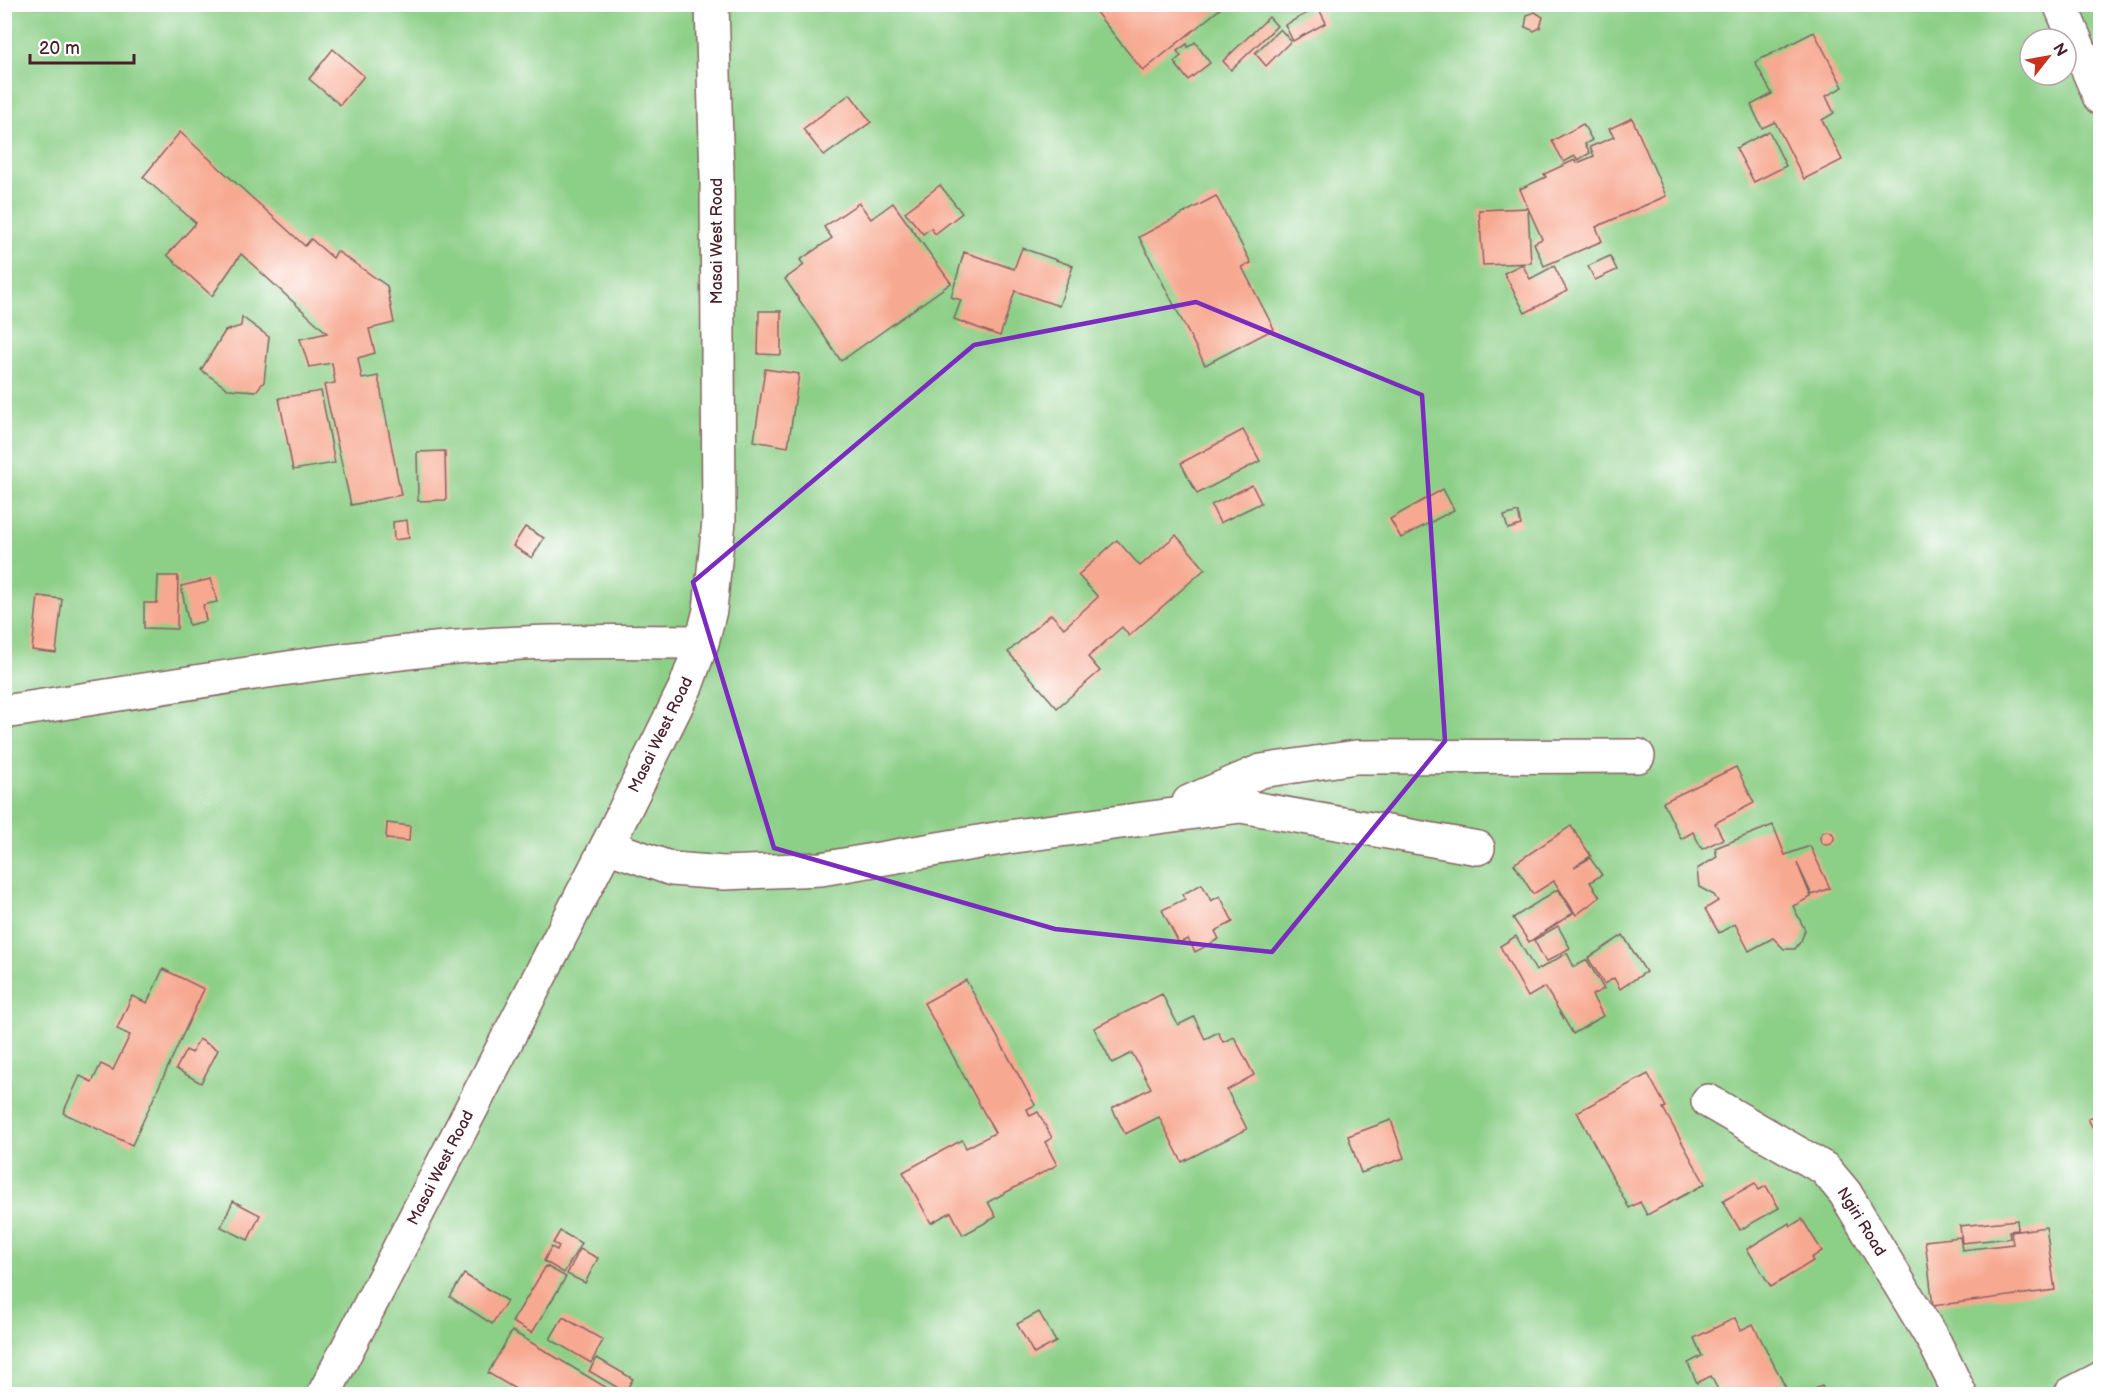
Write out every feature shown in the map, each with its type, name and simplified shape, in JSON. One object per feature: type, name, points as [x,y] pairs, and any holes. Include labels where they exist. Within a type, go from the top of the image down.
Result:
[{"type":"street","name":"Masai West Road","points":[[324,1395],[607,846],[686,686],[702,642],[710,610],[719,521],[717,177],[712,4]]},
{"type":"street","points":[[2060,4],[2093,62],[2100,98]]},
{"type":"street","points":[[4,712],[262,672],[437,649],[612,641],[702,642]]},
{"type":"street","points":[[1155,818],[1261,771],[1356,757],[1638,756]]},
{"type":"street","points":[[607,846],[672,869],[724,873],[820,869],[1008,837],[1241,806],[1478,848]]},
{"type":"street","name":"Ngiri Road","points":[[1708,1101],[1825,1169],[1845,1193],[1923,1323],[1960,1395]]},
{"type":"street","points":[[2071,1395],[2100,1379]]},
{"type":"highlighted area","points":[[1196,302],[1422,395],[1445,741],[1272,952],[1055,929],[774,848],[693,582],[974,345]]},
{"type":"green space","points":[[5,5],[2100,5],[2100,1394],[5,1394]]},
{"type":"building","points":[[1102,4],[1226,4],[1143,71],[1095,11]]},
{"type":"building","points":[[1318,7],[1326,23],[1293,41],[1285,25]]},
{"type":"building","points":[[1535,12],[1543,17],[1540,28],[1534,31],[1525,27],[1527,15]]},
{"type":"building","points":[[1269,17],[1277,26],[1231,70],[1223,61]]},
{"type":"building","points":[[1280,29],[1291,41],[1266,66],[1255,53]]},
{"type":"building","points":[[1814,32],[1843,87],[1826,96],[1834,113],[1822,120],[1842,160],[1804,179],[1775,122],[1762,128],[1751,105],[1772,94],[1755,62]]},
{"type":"building","points":[[1195,42],[1210,63],[1188,80],[1174,62],[1181,56],[1177,51]]},
{"type":"building","points":[[333,49],[364,76],[340,105],[309,79]]},
{"type":"building","points":[[850,94],[871,122],[824,156],[803,129]]},
{"type":"building","points":[[1632,118],[1666,196],[1596,227],[1602,241],[1544,266],[1534,243],[1542,239],[1520,189],[1546,177],[1544,174],[1575,160],[1577,163],[1594,156],[1590,147],[1614,137],[1609,129]]},
{"type":"building","points":[[1583,124],[1592,140],[1585,144],[1590,153],[1578,160],[1575,156],[1564,162],[1552,141]]},
{"type":"building","points":[[1769,131],[1786,166],[1754,182],[1736,148]]},
{"type":"building","points":[[180,132],[305,246],[311,239],[333,258],[337,251],[387,286],[394,323],[369,329],[375,353],[358,358],[362,379],[378,376],[401,495],[351,505],[324,385],[335,383],[332,363],[309,367],[300,339],[327,333],[241,254],[212,296],[167,255],[196,223],[143,177]]},
{"type":"building","points":[[940,185],[962,213],[935,234],[931,228],[923,234],[905,212]]},
{"type":"building","points":[[1216,196],[1251,263],[1242,267],[1274,329],[1205,365],[1139,237]]},
{"type":"building","points":[[859,203],[871,219],[893,203],[951,283],[841,361],[785,279],[804,265],[800,260],[832,238],[824,227]]},
{"type":"building","points":[[1528,208],[1531,263],[1483,265],[1479,210]]},
{"type":"building","points":[[1022,248],[1073,266],[1059,306],[1015,291],[1000,336],[954,319],[961,300],[951,297],[964,252],[1014,269]]},
{"type":"building","points":[[1610,256],[1617,270],[1595,280],[1588,266]]},
{"type":"building","points":[[1522,264],[1530,279],[1554,266],[1567,291],[1525,313],[1504,273]]},
{"type":"building","points":[[759,311],[781,311],[781,355],[758,354]]},
{"type":"building","points":[[242,317],[269,337],[264,382],[256,391],[228,389],[201,370],[225,331],[241,326]]},
{"type":"building","points":[[765,369],[799,374],[788,447],[754,441]]},
{"type":"building","points":[[321,391],[335,463],[293,470],[279,398]]},
{"type":"building","points":[[1243,430],[1260,461],[1197,494],[1181,463]]},
{"type":"building","points":[[445,451],[446,500],[418,501],[417,452]]},
{"type":"building","points":[[1252,485],[1261,503],[1220,523],[1211,505]]},
{"type":"building","points":[[1443,489],[1454,510],[1401,538],[1390,519]]},
{"type":"building","points":[[1518,512],[1521,525],[1508,529],[1504,516]]},
{"type":"building","points":[[407,520],[409,538],[394,540],[393,522]]},
{"type":"building","points":[[525,527],[544,538],[532,558],[513,546]]},
{"type":"building","points":[[1176,535],[1205,569],[1129,636],[1122,627],[1088,657],[1100,671],[1057,708],[1008,652],[1051,614],[1064,628],[1098,597],[1078,575],[1117,540],[1140,566]]},
{"type":"building","points":[[158,576],[178,576],[177,629],[144,628],[144,603],[157,603]]},
{"type":"building","points":[[211,579],[217,602],[203,605],[206,621],[189,625],[181,586]]},
{"type":"building","points":[[38,596],[62,599],[56,653],[32,650]]},
{"type":"building","points":[[1736,767],[1754,803],[1715,823],[1723,839],[1702,849],[1693,832],[1681,839],[1663,802]]},
{"type":"building","points":[[387,823],[410,826],[409,841],[386,839]]},
{"type":"building","points":[[1773,825],[1785,855],[1810,846],[1830,888],[1812,895],[1797,863],[1811,897],[1793,906],[1805,930],[1801,941],[1795,949],[1784,949],[1773,938],[1749,951],[1735,924],[1719,933],[1705,909],[1718,901],[1714,895],[1699,887],[1697,869],[1717,857],[1715,848]]},
{"type":"building","points":[[1571,826],[1591,856],[1574,867],[1590,858],[1602,875],[1590,882],[1600,897],[1576,915],[1554,881],[1533,894],[1514,864]]},
{"type":"building","points":[[1827,831],[1832,833],[1834,838],[1832,843],[1827,845],[1822,843],[1820,838],[1822,833]]},
{"type":"building","points":[[1202,884],[1211,901],[1220,896],[1233,922],[1215,931],[1219,939],[1195,952],[1188,939],[1179,943],[1162,910],[1185,899],[1183,894]]},
{"type":"building","points":[[1558,889],[1573,913],[1529,942],[1513,918]]},
{"type":"building","points":[[1558,926],[1570,948],[1546,962],[1534,940]]},
{"type":"building","points":[[1623,935],[1646,972],[1620,989],[1614,978],[1604,984],[1588,958]]},
{"type":"building","points":[[1516,936],[1536,971],[1567,953],[1574,967],[1587,960],[1604,989],[1592,995],[1603,1016],[1573,1034],[1545,987],[1528,997],[1500,946]]},
{"type":"building","points":[[163,969],[204,989],[132,1145],[63,1113],[80,1076],[92,1082],[101,1064],[113,1070],[130,1035],[117,1029],[132,996],[147,1003]]},
{"type":"building","points":[[966,980],[1035,1105],[1027,1109],[1030,1116],[1038,1112],[1052,1138],[1045,1142],[1057,1165],[988,1202],[996,1217],[963,1235],[951,1212],[931,1223],[903,1172],[962,1140],[966,1148],[995,1133],[924,1003]]},
{"type":"building","points":[[1162,994],[1178,1025],[1194,1017],[1205,1039],[1218,1032],[1223,1042],[1234,1037],[1254,1075],[1227,1090],[1247,1129],[1182,1162],[1159,1117],[1125,1134],[1112,1108],[1151,1088],[1132,1053],[1112,1063],[1094,1028]]},
{"type":"building","points":[[199,1039],[218,1050],[201,1083],[176,1069],[186,1050],[192,1053]]},
{"type":"building","points":[[1648,1074],[1666,1107],[1663,1108],[1705,1184],[1647,1215],[1640,1202],[1629,1208],[1577,1112]]},
{"type":"building","points":[[2100,1112],[2100,1141],[2088,1119]]},
{"type":"building","points":[[1391,1120],[1404,1158],[1361,1173],[1348,1136]]},
{"type":"building","points":[[1755,1183],[1759,1190],[1766,1186],[1779,1208],[1740,1230],[1723,1201]]},
{"type":"building","points":[[233,1201],[260,1215],[248,1240],[221,1227]]},
{"type":"building","points":[[1802,1219],[1822,1251],[1811,1258],[1813,1261],[1771,1287],[1747,1249],[1789,1223],[1791,1226]]},
{"type":"building","points":[[2017,1220],[2018,1230],[2009,1231],[2010,1238],[1962,1243],[1960,1226]]},
{"type":"building","points":[[2046,1227],[2055,1290],[1933,1306],[1925,1241],[1960,1237],[1962,1250],[2013,1244],[2011,1232]]},
{"type":"building","points":[[560,1231],[581,1243],[564,1273],[544,1261],[551,1247],[557,1250],[559,1246],[553,1243]]},
{"type":"building","points":[[580,1249],[598,1258],[585,1283],[567,1274]]},
{"type":"building","points":[[546,1266],[566,1277],[532,1333],[512,1322]]},
{"type":"building","points":[[464,1274],[507,1301],[492,1324],[450,1297]]},
{"type":"building","points":[[2095,1290],[2100,1290],[2100,1311],[2094,1310]]},
{"type":"building","points":[[1039,1312],[1056,1342],[1034,1354],[1017,1324]]},
{"type":"building","points":[[563,1317],[603,1340],[591,1363],[550,1339]]},
{"type":"building","points":[[1735,1318],[1741,1330],[1753,1324],[1789,1394],[1720,1394],[1711,1376],[1697,1383],[1688,1363],[1702,1356],[1694,1338]]},
{"type":"building","points":[[512,1331],[617,1394],[524,1394],[488,1373]]},
{"type":"building","points":[[597,1358],[633,1379],[625,1392],[589,1371]]},
{"type":"building","points":[[1822,1386],[1826,1394],[1803,1394]]}]
